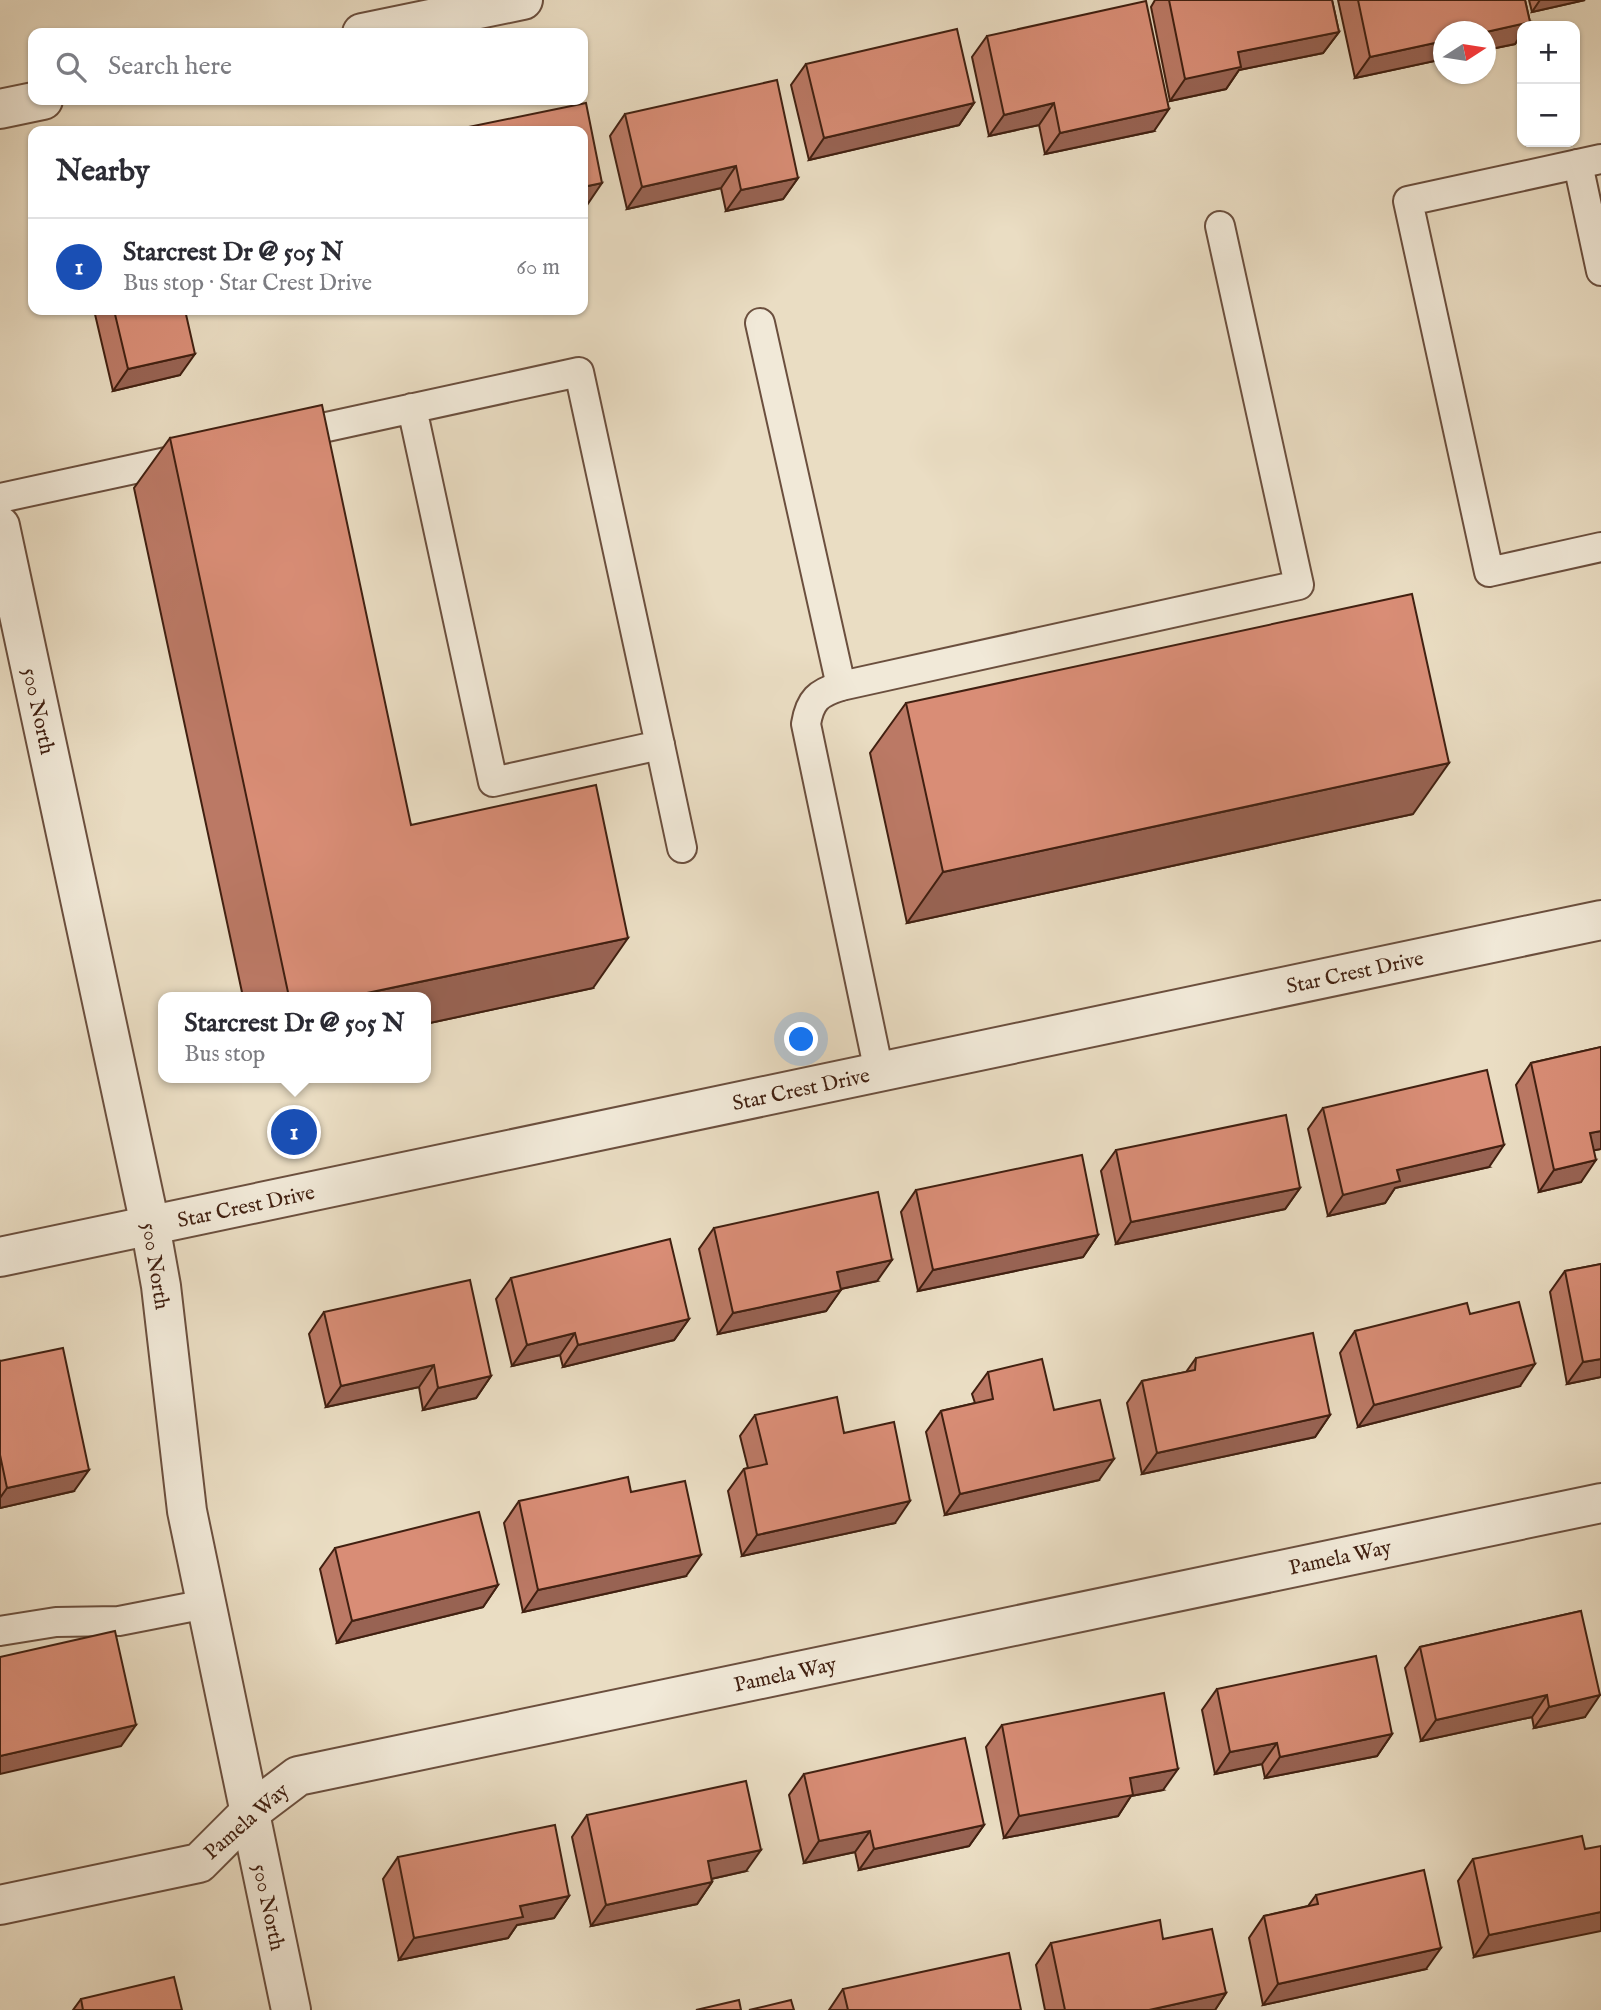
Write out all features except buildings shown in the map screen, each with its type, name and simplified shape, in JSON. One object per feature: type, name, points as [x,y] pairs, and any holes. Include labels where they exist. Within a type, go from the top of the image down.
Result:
[{"type":"street","points":[[386,28],[523,0]]},
{"type":"street","points":[[0,109],[28,103]]},
{"type":"street","name":"500 North","points":[[0,526],[15,672],[150,1225],[161,1286],[187,1511],[290,2010]]},
{"type":"street","name":"Star Crest Drive","points":[[0,1257],[1601,920]]},
{"type":"street","name":"Pamela Way","points":[[0,1905],[199,1863],[249,1813],[298,1776],[1601,1503]]},
{"type":"lane","points":[[1601,271],[1589,162],[1408,201],[1489,572],[1601,547]]},
{"type":"lane","points":[[879,1072],[806,724],[809,704],[821,692],[841,685],[1299,585],[1220,226]]},
{"type":"lane","points":[[760,323],[841,685]]},
{"type":"lane","points":[[268,440],[579,372],[682,848]]},
{"type":"lane","points":[[412,408],[494,782],[660,746]]},
{"type":"lane","points":[[0,498],[216,451]]},
{"type":"lane","points":[[0,1631],[55,1622],[120,1622],[206,1604]]},
{"type":"place","name":"Starcrest Dr @ 505 N","points":[[294,1132]]}]
